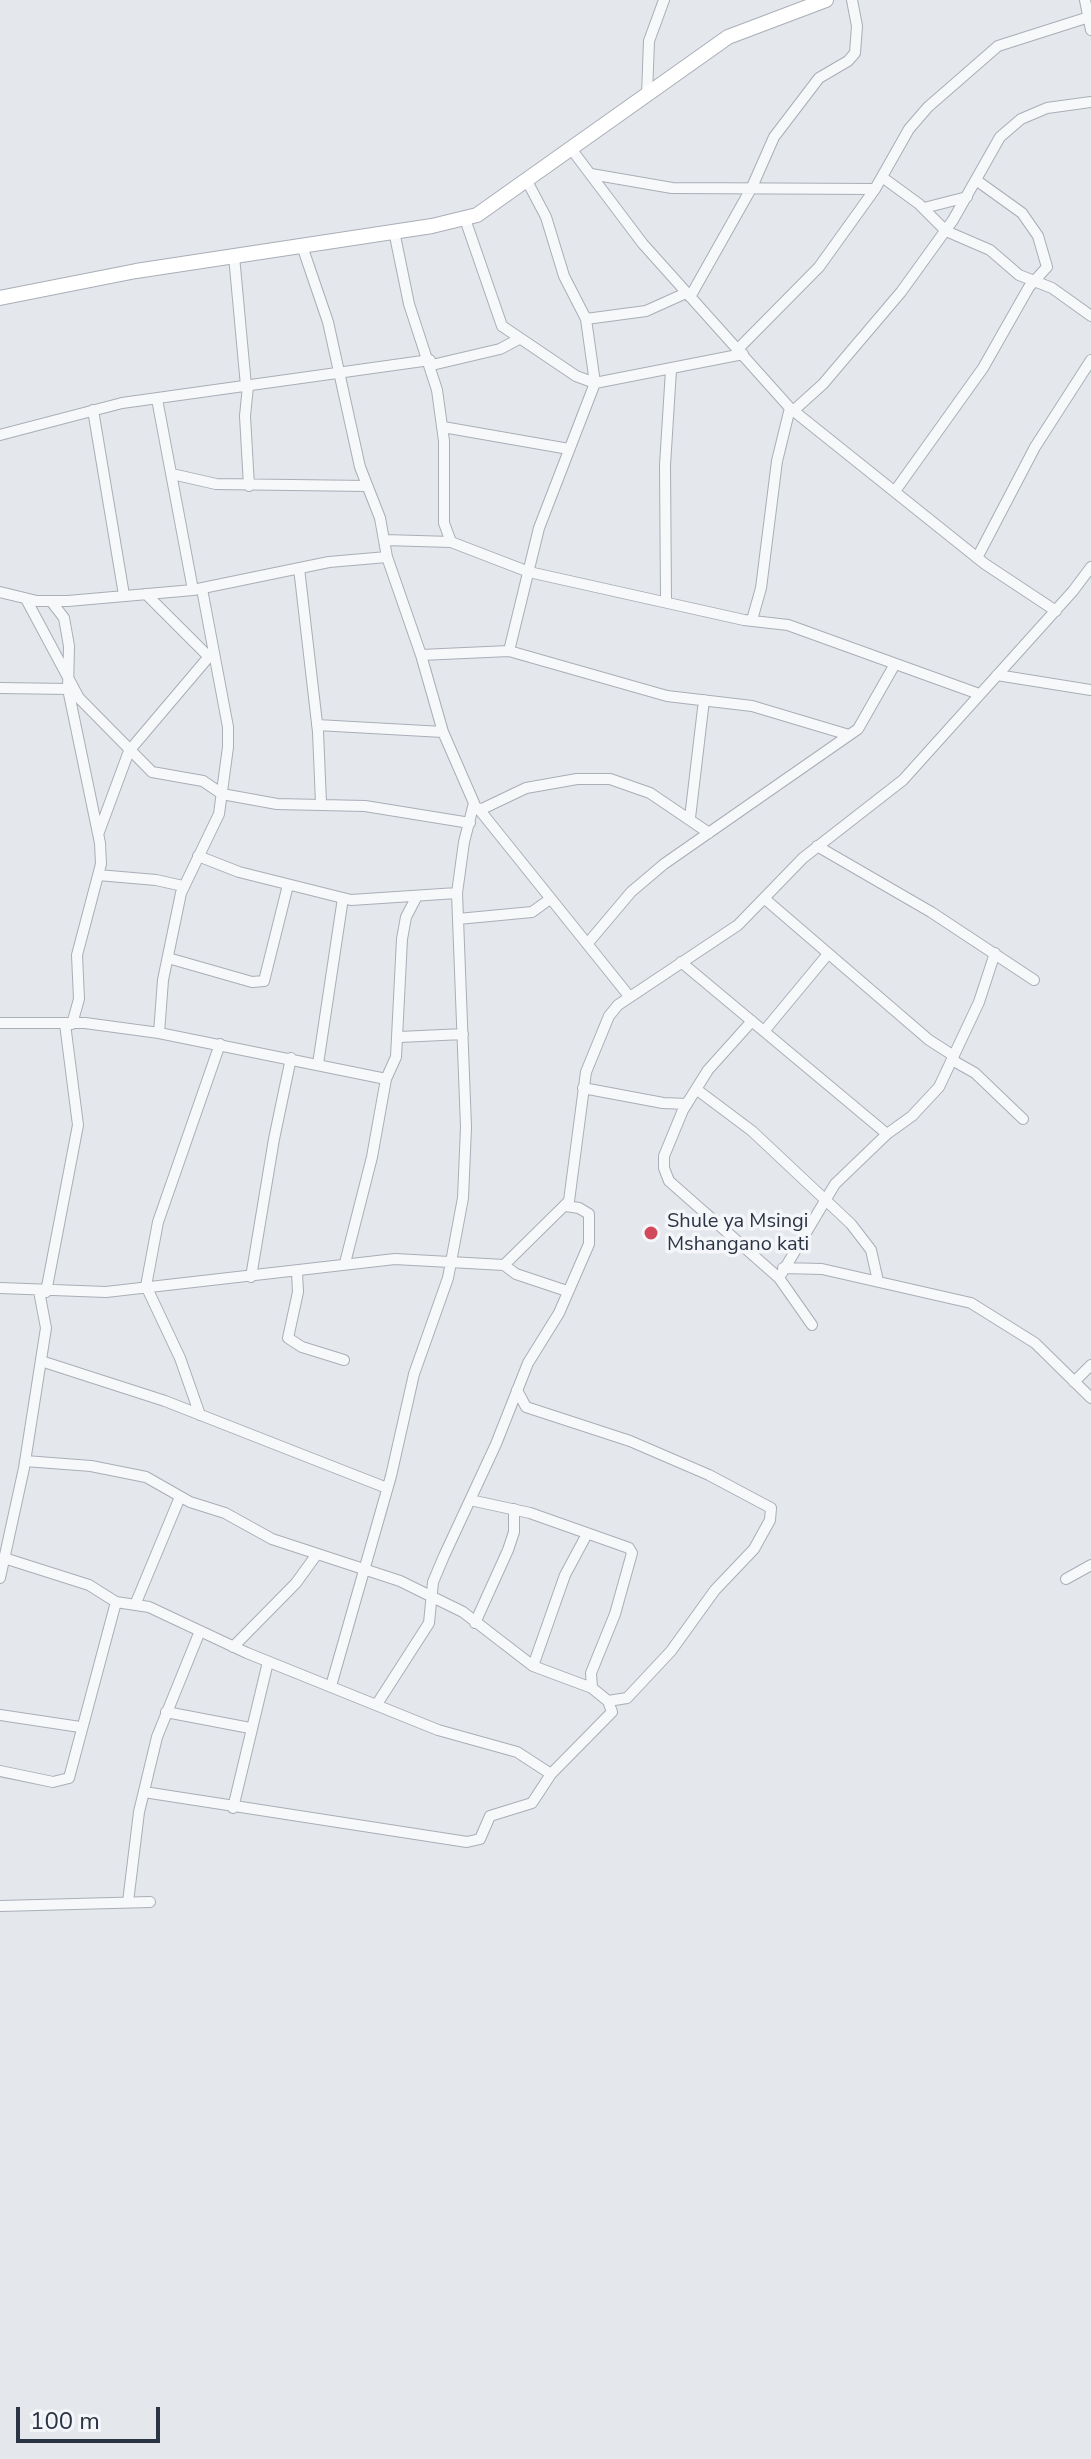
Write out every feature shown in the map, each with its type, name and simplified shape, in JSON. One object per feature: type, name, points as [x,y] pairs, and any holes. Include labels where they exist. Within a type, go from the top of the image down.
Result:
[{"type":"street","points":[[647,95],[649,41],[664,0]]},
{"type":"street","points":[[0,298],[465,219],[486,210],[728,37],[826,0]]},
{"type":"street","points":[[586,319],[646,311],[688,295],[752,187],[768,147],[819,78],[848,61],[855,53],[857,26],[852,0]]},
{"type":"street","points":[[1085,0],[1091,30]]},
{"type":"street","points":[[465,219],[496,318],[519,339],[576,376],[595,383],[671,370],[740,352],[807,282],[875,189],[897,148],[928,107],[998,46],[1089,17]]},
{"type":"street","points":[[752,620],[761,588],[777,461],[791,410],[823,384],[888,309],[946,231],[1000,137],[1021,119],[1047,108],[1091,102]]},
{"type":"street","points":[[572,150],[643,244],[791,410],[977,558],[1056,611]]},
{"type":"street","points":[[591,174],[672,188],[875,189]]},
{"type":"street","points":[[882,177],[924,208],[946,231],[990,250],[1019,275],[1036,281],[1091,316]]},
{"type":"street","points":[[895,491],[983,368],[1015,308],[1047,267],[1038,236],[1022,213],[976,180]]},
{"type":"street","points":[[509,651],[539,528],[595,383],[586,319],[564,276],[546,217],[527,181]]},
{"type":"street","points":[[924,208],[967,197]]},
{"type":"street","points":[[394,231],[409,304],[431,362],[443,427],[444,523],[451,542]]},
{"type":"street","points":[[302,246],[328,322],[387,557],[421,655],[443,732],[477,807],[629,996]]},
{"type":"street","points":[[234,256],[247,386],[245,416],[249,486]]},
{"type":"street","points":[[0,435],[93,410],[431,362],[500,349],[519,339]]},
{"type":"street","points":[[977,558],[1035,447],[1091,360]]},
{"type":"street","points":[[666,600],[665,465],[671,370]]},
{"type":"street","points":[[157,399],[229,737],[219,814],[183,886],[168,958],[159,1033]]},
{"type":"street","points":[[93,410],[124,595]]},
{"type":"street","points":[[443,427],[569,449]]},
{"type":"street","points":[[172,474],[216,484],[367,486]]},
{"type":"street","points":[[385,540],[451,542],[529,572],[788,625],[979,694]]},
{"type":"street","points":[[0,592],[51,601],[197,590],[299,568],[387,557]]},
{"type":"street","points":[[504,1265],[566,1206],[574,1173],[583,1088],[609,1016],[629,996],[738,925],[817,846],[903,780],[1056,611],[1091,567]]},
{"type":"street","points":[[299,568],[317,725],[321,803]]},
{"type":"street","points":[[146,594],[210,655]]},
{"type":"street","points":[[26,599],[68,684],[91,713],[152,772],[203,781],[222,794],[291,805],[321,803],[365,806],[470,823]]},
{"type":"street","points":[[0,1578],[25,1461],[46,1328],[43,1291],[78,1125],[68,1024],[79,999],[77,955],[101,864],[98,833],[68,684],[64,618],[51,601]]},
{"type":"street","points":[[421,655],[509,651],[667,696],[752,706],[849,735]]},
{"type":"street","points":[[98,833],[129,751],[210,655]]},
{"type":"street","points":[[588,943],[631,892],[709,833],[858,729],[895,664]]},
{"type":"street","points":[[997,675],[1091,690]]},
{"type":"street","points":[[0,688],[68,684]]},
{"type":"street","points":[[690,818],[704,700]]},
{"type":"street","points":[[317,725],[443,732]]},
{"type":"street","points":[[331,1686],[362,1567],[387,1488],[414,1374],[438,1309],[463,1198],[466,1127],[457,893],[470,823],[477,807],[526,788],[595,779],[637,787],[690,818],[709,833]]},
{"type":"street","points":[[817,846],[995,953],[1034,980]]},
{"type":"street","points":[[198,856],[239,872],[343,898],[370,900],[457,893]]},
{"type":"street","points":[[98,875],[183,886]]},
{"type":"street","points":[[168,958],[252,982],[264,981],[288,885]]},
{"type":"street","points":[[345,1263],[372,1157],[386,1079],[400,1037],[402,939],[406,917],[417,896]]},
{"type":"street","points":[[318,1064],[343,898]]},
{"type":"street","points":[[458,919],[532,912],[550,899]]},
{"type":"street","points":[[765,899],[929,1040],[975,1073],[1023,1119]]},
{"type":"street","points":[[779,1278],[823,1200],[887,1134],[927,1102],[953,1058],[979,1002],[995,953]]},
{"type":"street","points":[[765,1030],[828,954]]},
{"type":"street","points":[[681,962],[887,1134]]},
{"type":"street","points":[[752,1021],[687,1104],[664,1156],[664,1168],[669,1181],[779,1278],[812,1325]]},
{"type":"street","points":[[0,1023],[68,1024],[159,1033],[386,1079]]},
{"type":"street","points":[[400,1037],[463,1034]]},
{"type":"street","points":[[200,1415],[185,1370],[146,1286],[158,1222],[220,1044]]},
{"type":"street","points":[[251,1277],[291,1058]]},
{"type":"street","points":[[583,1088],[663,1103],[687,1104]]},
{"type":"street","points":[[696,1089],[752,1131],[866,1241],[878,1281]]},
{"type":"street","points":[[377,1704],[429,1623],[433,1582],[528,1363],[559,1313],[589,1244],[591,1222],[585,1210],[566,1206]]},
{"type":"street","points":[[0,1288],[81,1293],[297,1272],[345,1263],[451,1260],[504,1265],[516,1274],[567,1291]]},
{"type":"street","points":[[769,1270],[822,1269],[971,1303],[1035,1343],[1091,1398]]},
{"type":"street","points":[[297,1272],[298,1292],[288,1338],[302,1347],[344,1360]]},
{"type":"street","points":[[41,1361],[200,1415],[387,1488]]},
{"type":"street","points":[[1074,1382],[1091,1365]]},
{"type":"street","points":[[517,1390],[526,1407],[630,1441],[709,1475],[771,1508],[770,1520],[754,1549],[715,1590],[671,1651],[627,1698],[608,1701]]},
{"type":"street","points":[[25,1461],[146,1477],[180,1497],[225,1513],[272,1539],[362,1567],[463,1612],[533,1666],[592,1688],[608,1701],[612,1709],[609,1717],[551,1774],[532,1803],[490,1816],[475,1842],[233,1808],[144,1792]]},
{"type":"street","points":[[135,1605],[180,1497]]},
{"type":"street","points":[[470,1500],[514,1509],[629,1548],[632,1558],[591,1673],[592,1688]]},
{"type":"street","points":[[475,1623],[508,1550],[514,1532],[514,1509]]},
{"type":"street","points":[[533,1666],[565,1575],[587,1534]]},
{"type":"street","points":[[233,1647],[296,1583],[317,1554]]},
{"type":"street","points":[[4,1558],[89,1585],[116,1602],[174,1617],[268,1662],[448,1734],[517,1752],[551,1774]]},
{"type":"street","points":[[1066,1579],[1091,1565]]},
{"type":"street","points":[[0,1771],[64,1781],[72,1766],[116,1602]]},
{"type":"street","points":[[128,1902],[144,1792],[166,1712],[200,1631]]},
{"type":"street","points":[[233,1808],[268,1662]]},
{"type":"street","points":[[166,1712],[250,1728]]},
{"type":"street","points":[[0,1715],[80,1727]]},
{"type":"street","points":[[0,1906],[150,1902]]},
{"type":"place","name":"Shule ya Msingi Mshangano kati","points":[[651,1233]]}]
